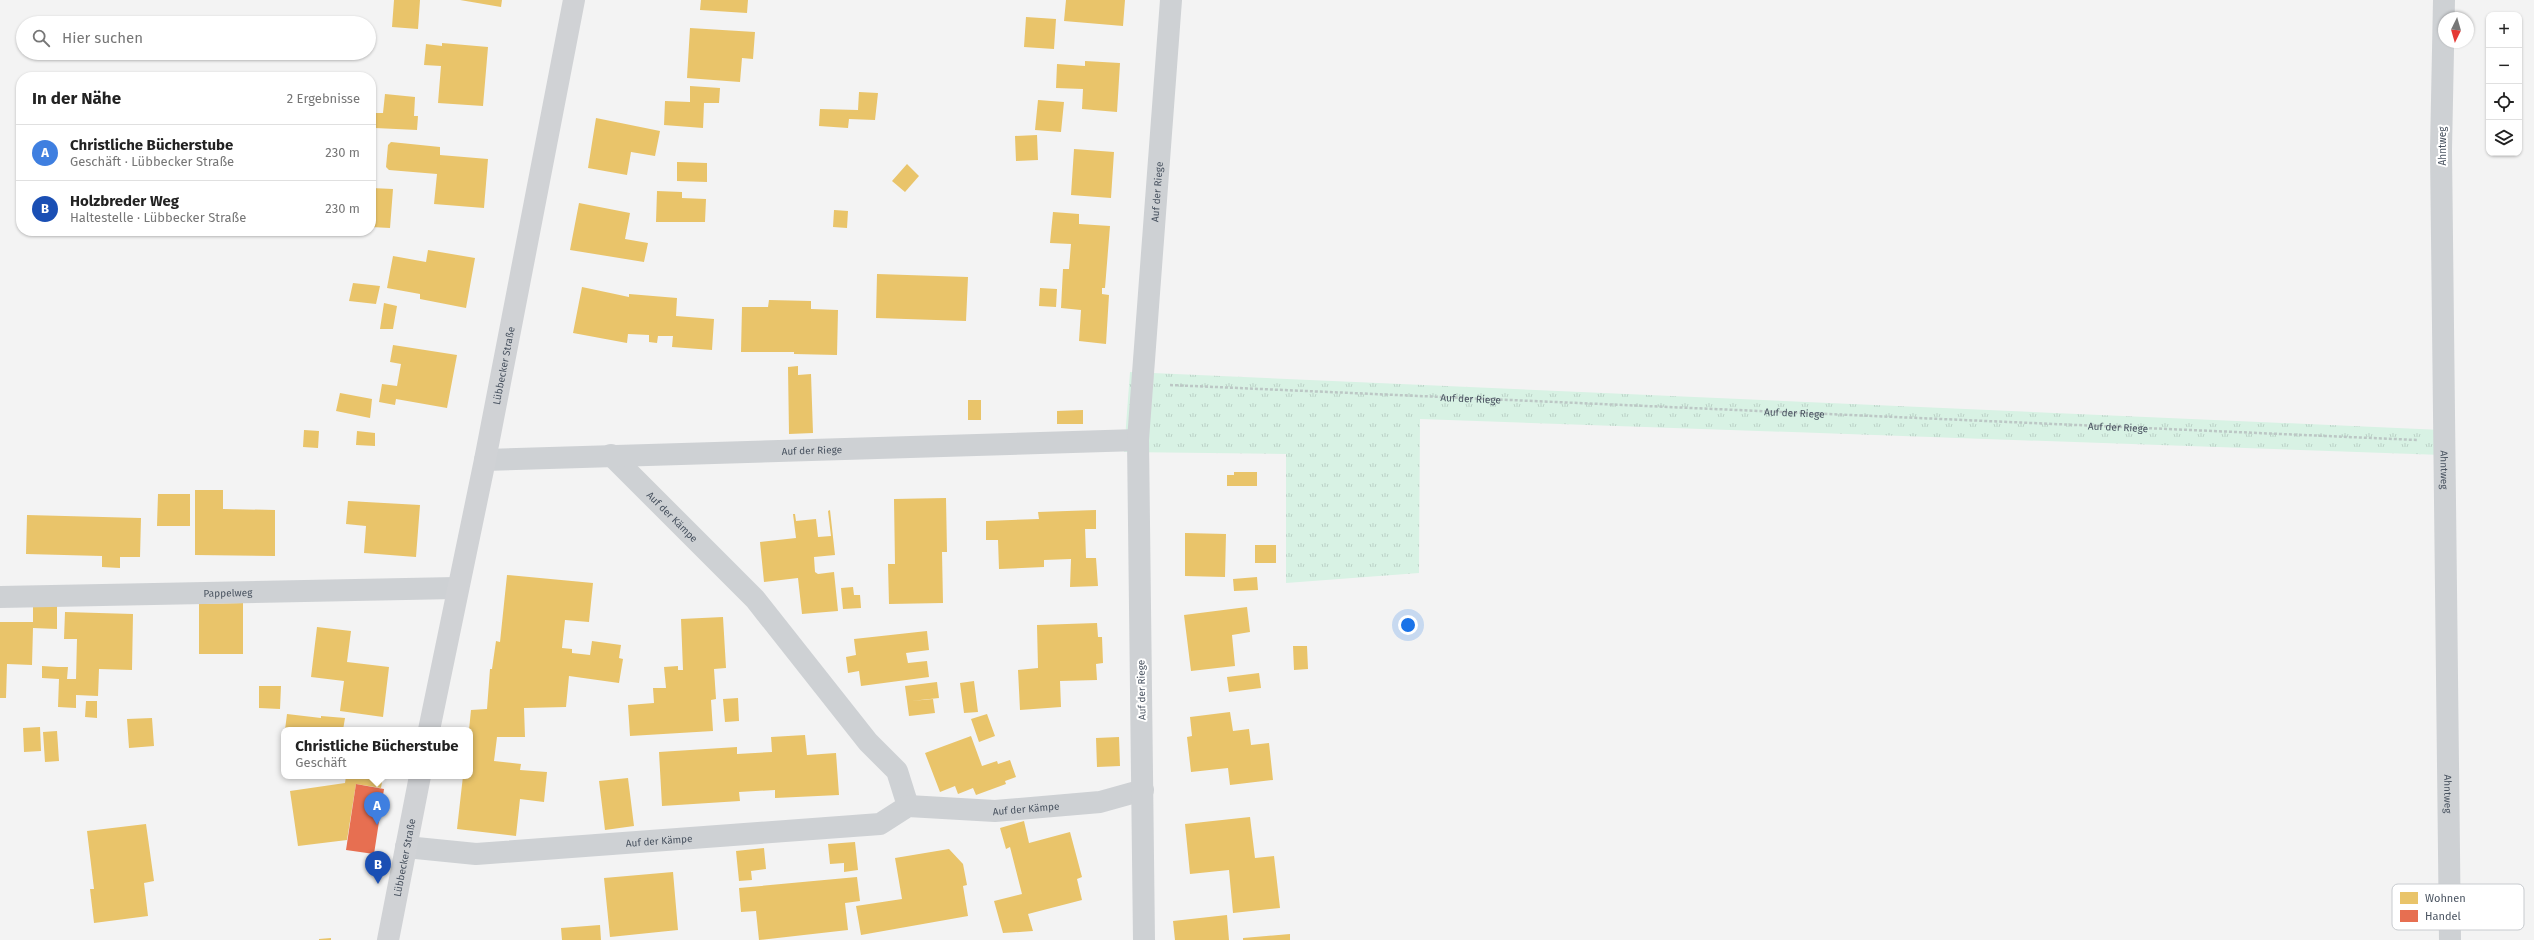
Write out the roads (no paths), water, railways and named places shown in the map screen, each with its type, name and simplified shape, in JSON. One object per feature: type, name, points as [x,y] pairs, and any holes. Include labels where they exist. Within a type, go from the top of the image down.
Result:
[{"type":"main road","name":"Lübbecker Straße","points":[[430,727],[456,588],[484,460],[574,0]]},
{"type":"main road","name":"Lübbecker Straße","points":[[388,940],[419,779]]},
{"type":"street","name":"Auf der Riege","points":[[1144,940],[1138,440],[1171,0]]},
{"type":"street","name":"Ahntweg","points":[[2444,0],[2441,150],[2446,442],[2450,884]]},
{"type":"street","name":"Auf der Riege","points":[[484,460],[1138,440]]},
{"type":"street","name":"Auf der Kämpe","points":[[611,455],[755,599],[868,742],[897,771],[908,806]]},
{"type":"street","name":"Pappelweg","points":[[0,597],[456,588]]},
{"type":"street","name":"Auf der Kämpe","points":[[406,847],[476,854],[880,824],[908,806],[995,811],[1100,802],[1143,790]]},
{"type":"street","name":"Ahntweg","points":[[2450,930],[2450,940]]},
{"type":"place","name":"Christliche Bücherstube","points":[[377,825]]},
{"type":"place","name":"Holzbreder Weg","points":[[378,884]]}]
